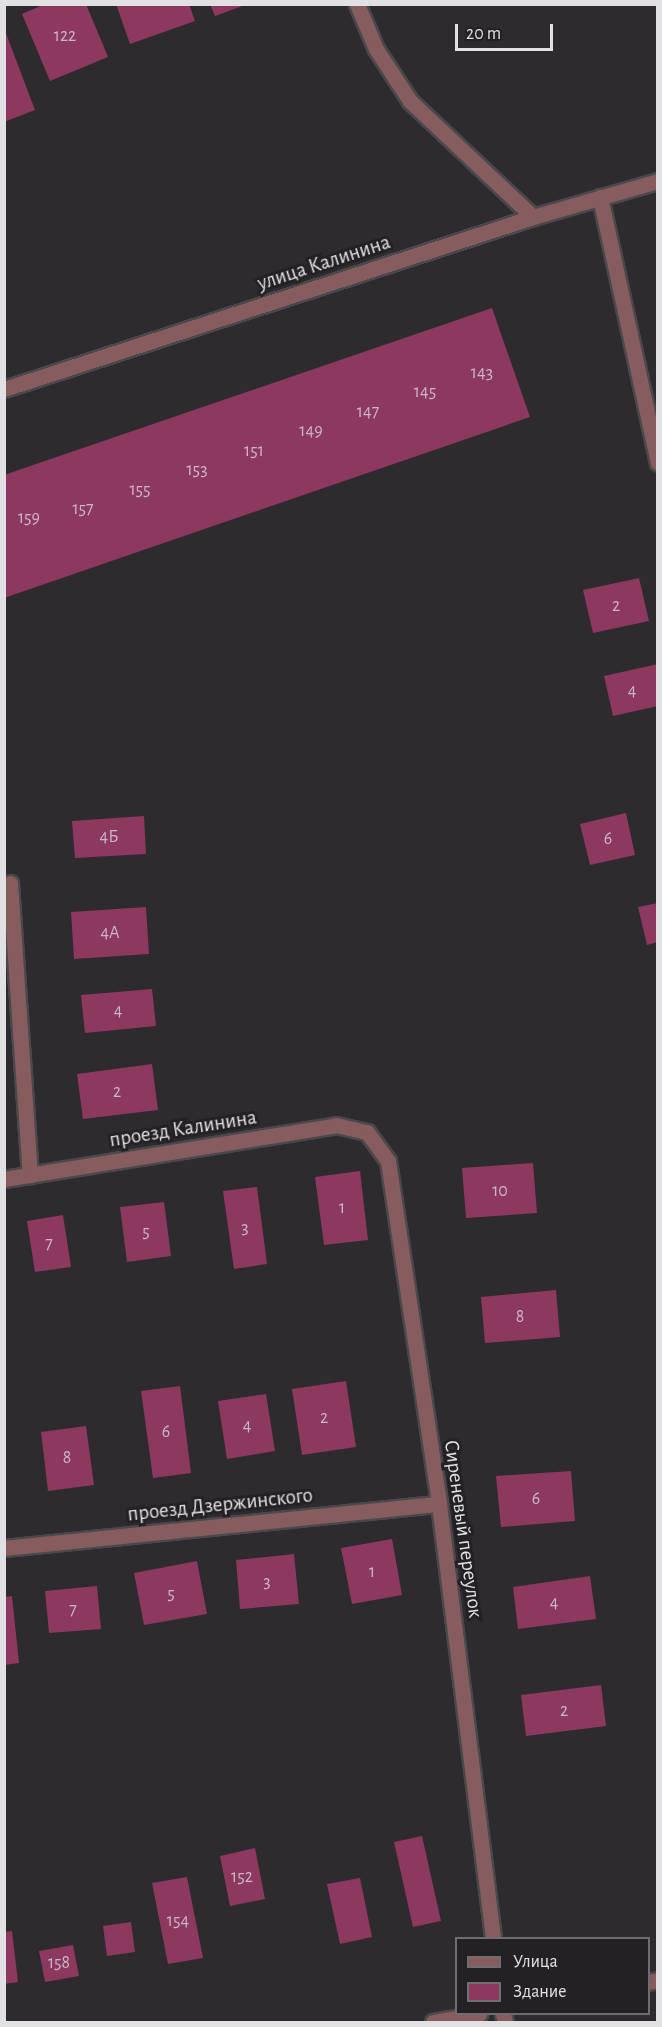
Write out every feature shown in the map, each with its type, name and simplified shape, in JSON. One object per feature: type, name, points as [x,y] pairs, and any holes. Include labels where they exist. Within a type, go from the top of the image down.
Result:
[{"type":"street","points":[[357,4],[376,49],[410,101],[533,217]]},
{"type":"street","name":"улица Калинина","points":[[4,389],[533,217],[657,181]]},
{"type":"street","points":[[600,197],[657,463]]},
{"type":"street","points":[[10,883],[30,1175]]},
{"type":"street","name":"проезд Калинина","points":[[4,1179],[336,1125],[367,1132]]},
{"type":"street","name":"Сиреневый переулок","points":[[367,1132],[388,1161],[439,1504],[494,1937]]},
{"type":"street","name":"проезд Дзержинского","points":[[4,1548],[439,1504]]},
{"type":"street","points":[[433,2022],[470,2015]]},
{"type":"building","points":[[45,4],[86,4],[108,57],[50,81],[22,14]]},
{"type":"building","points":[[116,4],[189,4],[195,21],[130,44]]},
{"type":"building","points":[[210,4],[245,4],[245,5],[215,16]]},
{"type":"building","points":[[4,28],[35,110],[4,122]]},
{"type":"building","points":[[492,308],[530,417],[4,598],[4,475]]},
{"type":"building","points":[[639,578],[649,621],[593,633],[583,590]]},
{"type":"building","points":[[658,664],[658,706],[613,716],[604,676]]},
{"type":"building","points":[[626,813],[635,855],[590,865],[580,824]]},
{"type":"building","points":[[144,816],[146,854],[75,858],[72,821]]},
{"type":"building","points":[[658,903],[658,942],[647,945],[638,907]]},
{"type":"building","points":[[146,907],[149,954],[74,959],[71,912]]},
{"type":"building","points":[[152,989],[156,1026],[85,1033],[81,995]]},
{"type":"building","points":[[152,1064],[158,1110],[83,1119],[77,1074]]},
{"type":"building","points":[[533,1163],[537,1213],[466,1218],[462,1168]]},
{"type":"building","points":[[360,1171],[368,1240],[324,1245],[315,1177]]},
{"type":"building","points":[[257,1187],[267,1264],[234,1269],[223,1191]]},
{"type":"building","points":[[164,1202],[171,1256],[127,1262],[120,1207]]},
{"type":"building","points":[[63,1215],[71,1267],[35,1272],[27,1221]]},
{"type":"building","points":[[556,1290],[560,1337],[485,1343],[481,1297]]},
{"type":"building","points":[[346,1381],[356,1447],[302,1455],[292,1389]]},
{"type":"building","points":[[180,1386],[191,1473],[153,1478],[141,1391]]},
{"type":"building","points":[[266,1394],[275,1451],[227,1459],[218,1401]]},
{"type":"building","points":[[86,1426],[94,1485],[48,1491],[41,1432]]},
{"type":"building","points":[[571,1471],[575,1521],[501,1527],[496,1476]]},
{"type":"building","points":[[392,1539],[402,1595],[352,1604],[341,1548]]},
{"type":"building","points":[[294,1554],[299,1604],[240,1609],[236,1560]]},
{"type":"building","points":[[197,1561],[207,1614],[144,1625],[134,1573]]},
{"type":"building","points":[[590,1576],[596,1619],[518,1629],[513,1587]]},
{"type":"building","points":[[97,1586],[101,1629],[49,1633],[45,1591]]},
{"type":"building","points":[[12,1596],[19,1663],[4,1665],[4,1597]]},
{"type":"building","points":[[601,1685],[606,1726],[526,1736],[521,1695]]},
{"type":"building","points":[[422,1836],[441,1921],[413,1927],[394,1842]]},
{"type":"building","points":[[255,1848],[265,1899],[230,1906],[220,1856]]},
{"type":"building","points":[[187,1877],[203,1958],[168,1964],[152,1883]]},
{"type":"building","points":[[360,1878],[372,1937],[340,1944],[327,1884]]},
{"type":"building","points":[[131,1922],[135,1952],[107,1956],[103,1926]]},
{"type":"building","points":[[12,1931],[18,1982],[4,1984],[4,1932]]},
{"type":"building","points":[[73,1945],[79,1976],[45,1982],[39,1951]]}]
